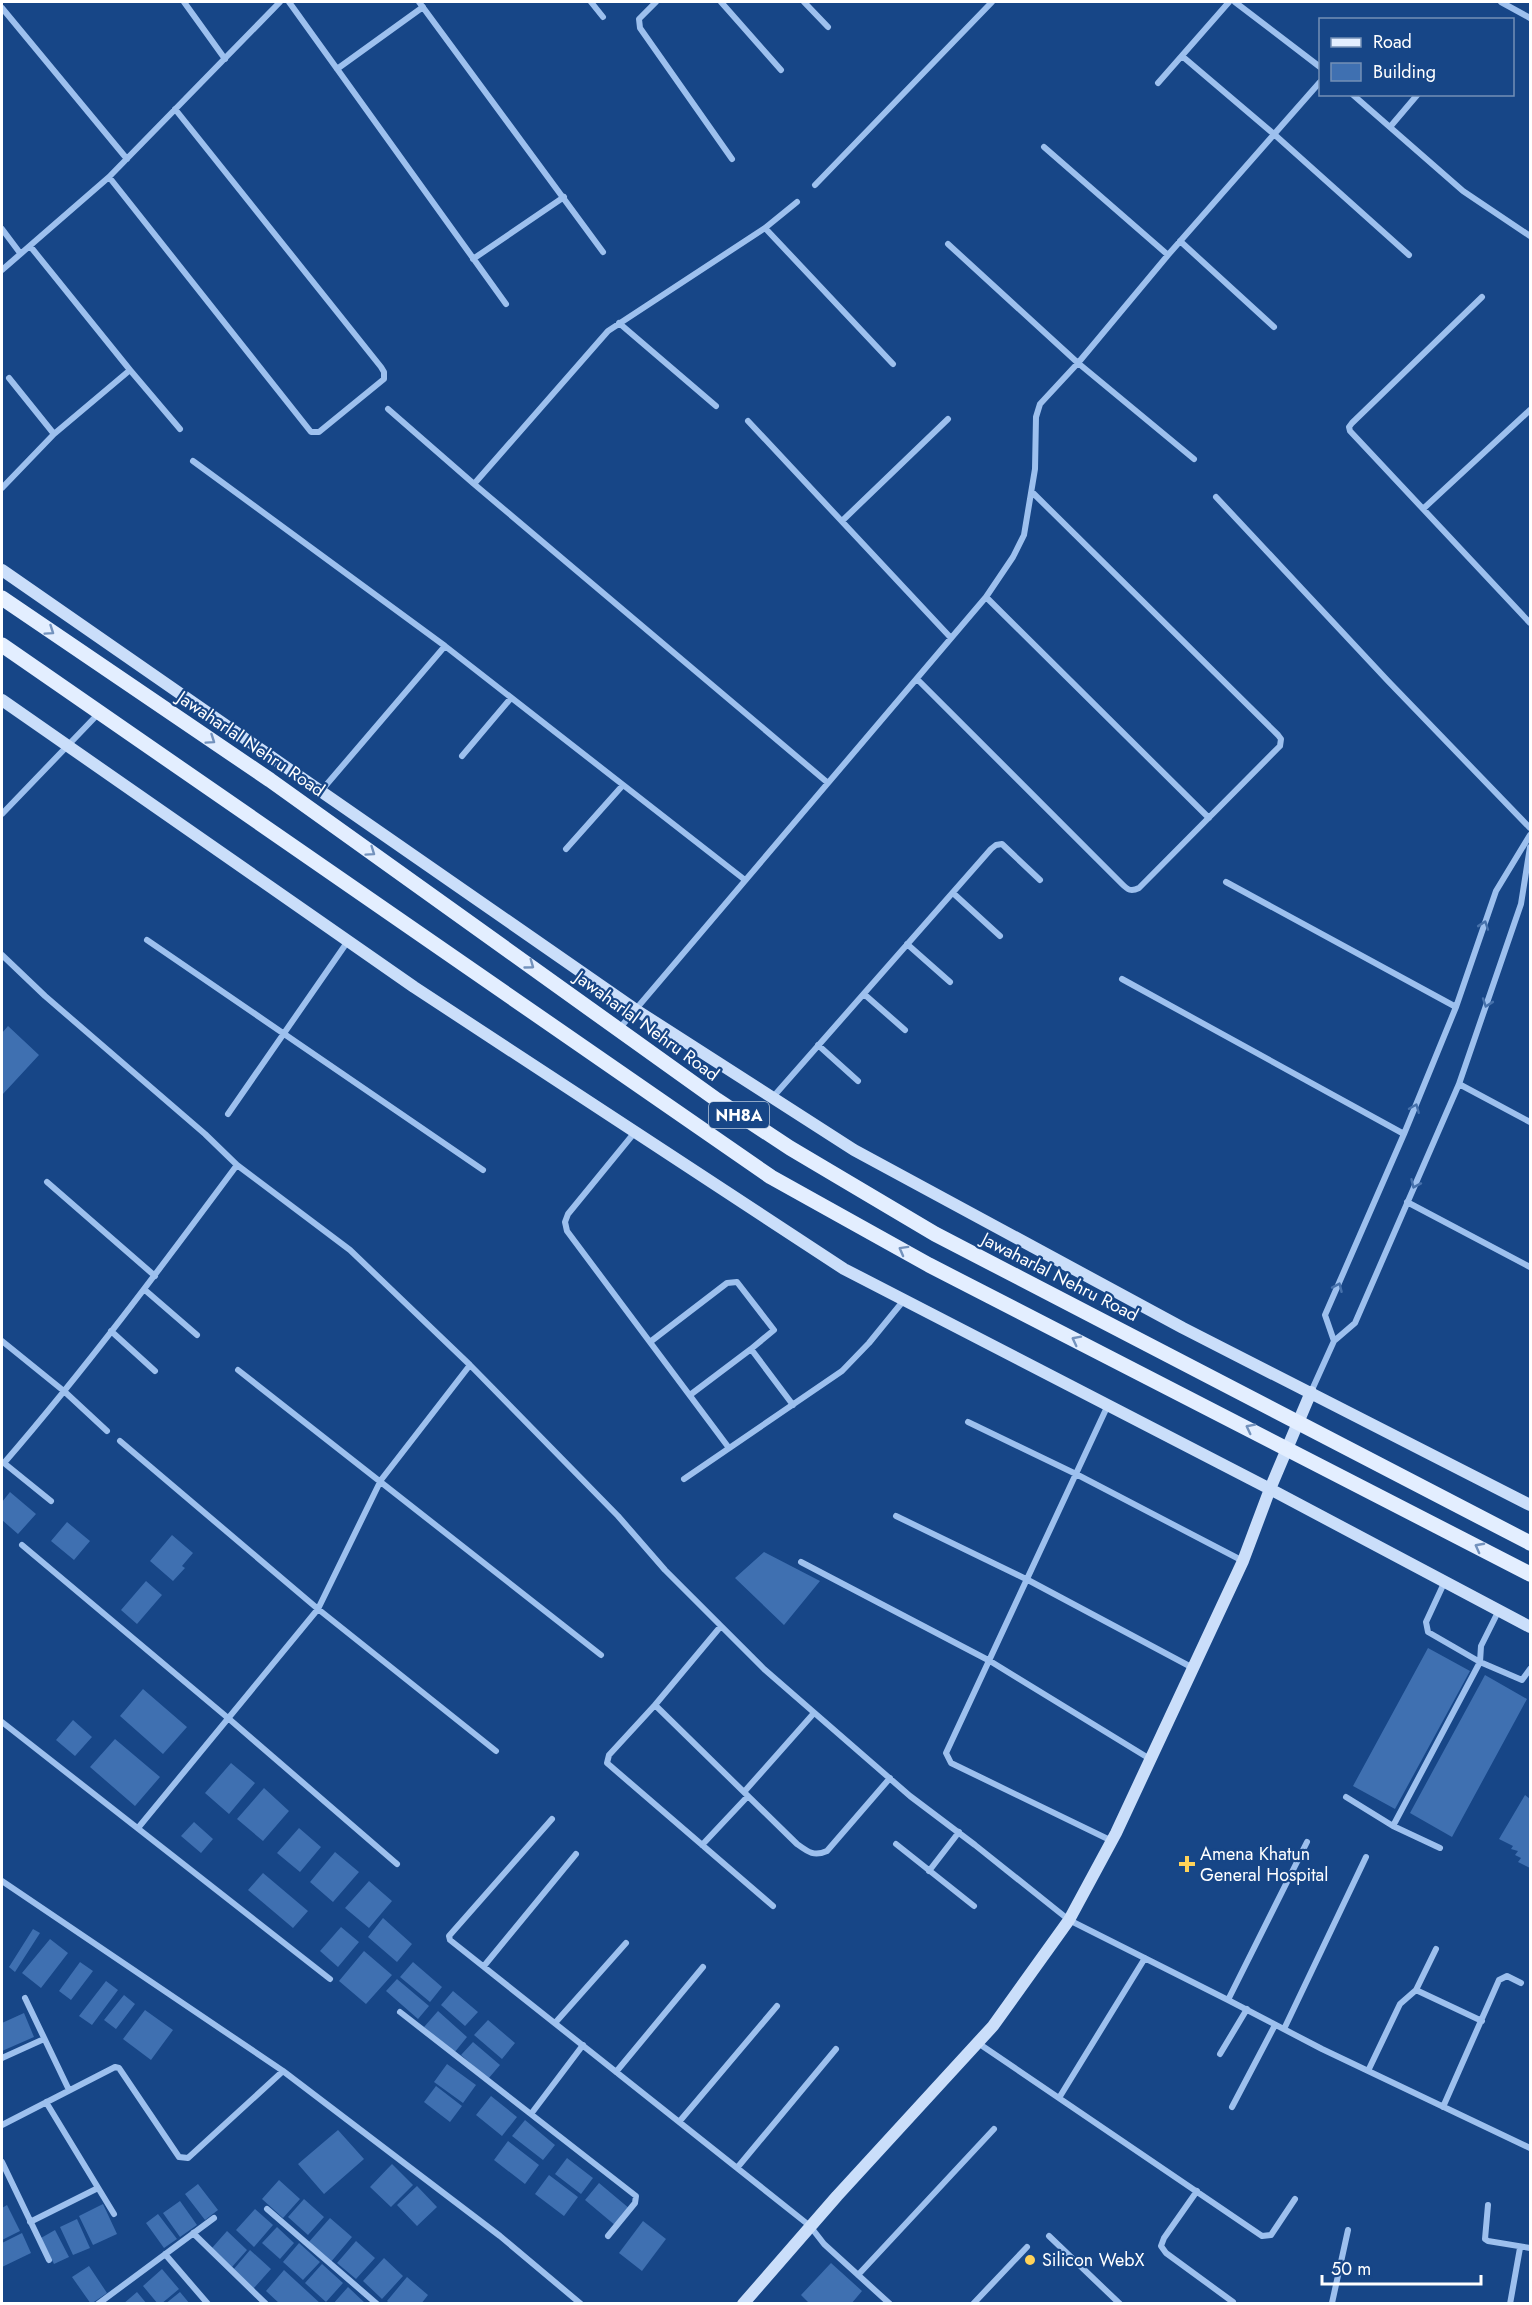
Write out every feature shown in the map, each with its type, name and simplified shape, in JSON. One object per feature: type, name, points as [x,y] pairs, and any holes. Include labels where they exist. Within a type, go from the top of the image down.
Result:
[{"type":"main road","name":"Jawaharlal Nehru Road","points":[[2,598],[270,780],[618,1030],[781,1142],[935,1234],[1530,1543]]},
{"type":"main road","name":"NH8A","points":[[2,645],[771,1177],[929,1265],[1530,1574]]},
{"type":"street","points":[[184,2],[225,59]]},
{"type":"street","points":[[2,270],[109,177],[280,2]]},
{"type":"street","points":[[289,2],[506,304]]},
{"type":"street","points":[[591,2],[603,17]]},
{"type":"street","points":[[656,2],[639,19],[640,28],[732,159]]},
{"type":"street","points":[[721,2],[781,70]]},
{"type":"street","points":[[804,2],[828,27]]},
{"type":"street","points":[[815,185],[992,2]]},
{"type":"street","points":[[1158,83],[1229,2]]},
{"type":"street","points":[[1235,2],[1319,66]]},
{"type":"street","points":[[1501,2],[1530,18]]},
{"type":"street","points":[[337,69],[421,4],[603,252]]},
{"type":"street","points":[[3,13],[127,159]]},
{"type":"street","points":[[1182,56],[1275,135],[1409,255]]},
{"type":"street","points":[[618,1030],[986,597],[1013,557],[1024,535],[1037,452],[1036,417],[1040,404],[1319,83]]},
{"type":"street","points":[[1354,96],[1463,191],[1530,236]]},
{"type":"street","points":[[1390,127],[1415,96]]},
{"type":"street","points":[[109,177],[311,432],[319,432],[384,379],[381,367],[175,109]]},
{"type":"street","points":[[1044,147],[1168,255]]},
{"type":"street","points":[[474,259],[564,197]]},
{"type":"street","points":[[474,484],[598,342],[619,323],[765,228],[797,202]]},
{"type":"street","points":[[765,228],[893,364]]},
{"type":"street","points":[[2,229],[21,253]]},
{"type":"street","points":[[1180,242],[1274,327]]},
{"type":"street","points":[[948,244],[1078,363],[1194,459]]},
{"type":"street","points":[[30,246],[180,429]]},
{"type":"street","points":[[1482,297],[1349,427],[1353,436],[1530,623]]},
{"type":"street","points":[[619,323],[716,406]]},
{"type":"street","points":[[2,488],[54,434],[130,370]]},
{"type":"street","points":[[9,378],[54,434]]},
{"type":"street","points":[[388,409],[828,783]]},
{"type":"street","points":[[1423,509],[1530,410]]},
{"type":"street","points":[[842,521],[948,419]]},
{"type":"street","points":[[748,422],[951,638]]},
{"type":"street","points":[[194,461],[445,646],[746,880]]},
{"type":"street","points":[[917,679],[1128,890],[1133,891],[1140,888],[1280,746],[1281,739],[1032,492]]},
{"type":"street","points":[[1216,497],[1388,681],[1530,828]]},
{"type":"street","points":[[2,570],[636,1010],[854,1150],[1183,1328],[1530,1505]]},
{"type":"street","points":[[986,597],[1209,818]]},
{"type":"street","points":[[321,791],[445,646]]},
{"type":"street","points":[[462,756],[511,698]]},
{"type":"street","points":[[2,700],[414,987],[844,1269],[1270,1489],[1530,1627]]},
{"type":"street","points":[[2,814],[99,713]]},
{"type":"street","points":[[566,849],[623,785]]},
{"type":"street","points":[[1334,1341],[1325,1315],[1404,1134],[1456,1007],[1496,891],[1530,835]]},
{"type":"street","points":[[772,1098],[991,849],[1002,844],[1040,880]]},
{"type":"street","points":[[742,2304],[993,2026],[1069,1920],[1112,1841],[1243,1561],[1270,1489],[1334,1341],[1355,1323],[1459,1084],[1521,904],[1530,846]]},
{"type":"street","points":[[1226,882],[1456,1007]]},
{"type":"street","points":[[952,893],[1000,936]]},
{"type":"street","points":[[147,940],[483,1170]]},
{"type":"street","points":[[228,1114],[348,941]]},
{"type":"street","points":[[907,944],[950,982]]},
{"type":"street","points":[[2,956],[237,1165],[350,1251],[470,1365],[618,1516],[665,1570],[721,1626],[814,1713],[890,1779],[1069,1920],[1368,2071],[1530,2148]]},
{"type":"street","points":[[1122,979],[1404,1134]]},
{"type":"street","points":[[864,994],[905,1030]]},
{"type":"street","points":[[818,1045],[858,1081]]},
{"type":"street","points":[[1459,1084],[1530,1122]]},
{"type":"street","points":[[635,1132],[568,1214],[565,1222],[567,1231],[729,1448]]},
{"type":"street","points":[[51,1501],[2,1463],[65,1392],[145,1290],[237,1165]]},
{"type":"street","points":[[47,1182],[155,1276]]},
{"type":"street","points":[[1407,1202],[1530,1267]]},
{"type":"street","points":[[650,1342],[727,1283],[733,1281],[737,1282],[774,1330],[690,1395]]},
{"type":"street","points":[[145,1290],[197,1335]]},
{"type":"street","points":[[684,1479],[842,1371],[869,1343],[904,1300]]},
{"type":"street","points":[[111,1331],[155,1371]]},
{"type":"street","points":[[2,1341],[65,1392],[107,1431]]},
{"type":"street","points":[[751,1349],[793,1405]]},
{"type":"street","points":[[138,1828],[318,1609],[381,1480],[470,1365]]},
{"type":"street","points":[[238,1370],[602,1655]]},
{"type":"street","points":[[1108,1405],[946,1753],[951,1763],[1112,1841]]},
{"type":"street","points":[[968,1422],[1076,1474],[1243,1561]]},
{"type":"street","points":[[120,1441],[318,1609],[496,1751]]},
{"type":"street","points":[[896,1516],[1028,1580],[1193,1668]]},
{"type":"street","points":[[22,1545],[397,1864]]},
{"type":"street","points":[[801,1562],[990,1661],[1151,1759]]},
{"type":"street","points":[[1445,1581],[1426,1622],[1426,1629],[1480,1662],[1522,1680],[1527,1677],[1530,1670]]},
{"type":"street","points":[[1393,1826],[1480,1662],[1480,1646],[1499,1610]]},
{"type":"street","points":[[721,1626],[655,1705],[609,1755],[607,1763],[773,1906]]},
{"type":"street","points":[[655,1705],[810,1854],[819,1855],[827,1851],[890,1779]]},
{"type":"street","points":[[702,1845],[814,1713]]},
{"type":"street","points":[[2,1722],[330,1979]]},
{"type":"street","points":[[1346,1797],[1393,1826],[1440,1848]]},
{"type":"street","points":[[552,1820],[449,1936],[450,1940],[810,2226],[824,2244],[890,2304]]},
{"type":"street","points":[[929,1871],[959,1832]]},
{"type":"street","points":[[1228,2000],[1307,1842]]},
{"type":"street","points":[[896,1844],[974,1906]]},
{"type":"street","points":[[484,1966],[576,1854]]},
{"type":"street","points":[[1284,2029],[1366,1857]]},
{"type":"street","points":[[2,1881],[283,2071],[501,2236],[581,2304]]},
{"type":"street","points":[[555,2023],[626,1943]]},
{"type":"street","points":[[1368,2071],[1400,2004],[1416,1990],[1436,1949]]},
{"type":"street","points":[[1059,2098],[1145,1958]]},
{"type":"street","points":[[616,2072],[703,1967]]},
{"type":"street","points":[[1443,2107],[1501,1977],[1507,1976],[1521,1983]]},
{"type":"street","points":[[1416,1990],[1482,2021]]},
{"type":"street","points":[[25,1998],[69,2090]]},
{"type":"street","points":[[679,2122],[777,2007]]},
{"type":"street","points":[[1220,2054],[1247,2009]]},
{"type":"street","points":[[400,2012],[636,2196],[635,2203],[608,2236]]},
{"type":"street","points":[[1232,2107],[1275,2025]]},
{"type":"street","points":[[2,2058],[44,2038]]},
{"type":"street","points":[[977,2042],[1266,2236],[1275,2230],[1295,2199]]},
{"type":"street","points":[[531,2114],[582,2045]]},
{"type":"street","points":[[737,2168],[836,2049]]},
{"type":"street","points":[[2,2125],[115,2067],[119,2068],[179,2157],[188,2158],[283,2071]]},
{"type":"street","points":[[46,2102],[114,2214]]},
{"type":"street","points":[[858,2275],[994,2129]]},
{"type":"street","points":[[2,2162],[48,2260]]},
{"type":"street","points":[[30,2222],[98,2188]]},
{"type":"street","points":[[1197,2191],[1164,2238],[1161,2246],[1166,2253],[1233,2302]]},
{"type":"street","points":[[1488,2205],[1485,2239],[1520,2248],[1530,2248]]},
{"type":"street","points":[[267,2209],[377,2304]]},
{"type":"street","points":[[98,2304],[214,2218]]},
{"type":"street","points":[[1333,2304],[1348,2230]]},
{"type":"street","points":[[193,2233],[266,2304]]},
{"type":"street","points":[[1049,2236],[1120,2304]]},
{"type":"street","points":[[972,2304],[1027,2247]]},
{"type":"street","points":[[1510,2304],[1520,2248]]},
{"type":"street","points":[[165,2254],[208,2304]]},
{"type":"street","points":[[108,2297],[113,2304]]},
{"type":"building","points":[[8,1026],[39,1055],[2,1095],[2,1033]]},
{"type":"building","points":[[10,1492],[36,1514],[18,1534],[2,1520],[2,1502]]},
{"type":"building","points":[[67,1522],[90,1541],[74,1560],[51,1541]]},
{"type":"building","points":[[172,1535],[193,1553],[182,1566],[185,1568],[173,1581],[150,1561]]},
{"type":"building","points":[[764,1552],[820,1581],[784,1625],[735,1578]]},
{"type":"building","points":[[146,1581],[162,1595],[137,1624],[121,1610]]},
{"type":"building","points":[[1428,1648],[1470,1671],[1395,1809],[1353,1786]]},
{"type":"building","points":[[1485,1675],[1527,1699],[1452,1837],[1410,1813]]},
{"type":"building","points":[[143,1689],[187,1727],[163,1754],[120,1716]]},
{"type":"building","points":[[73,1720],[92,1737],[75,1756],[56,1740]]},
{"type":"building","points":[[115,1739],[160,1777],[135,1806],[90,1767]]},
{"type":"building","points":[[231,1763],[255,1783],[229,1814],[205,1793]]},
{"type":"building","points":[[264,1788],[289,1811],[263,1841],[237,1819]]},
{"type":"building","points":[[1525,1795],[1530,1799],[1530,1868],[1518,1862],[1521,1858],[1515,1855],[1518,1851],[1511,1849],[1513,1846],[1499,1839]]},
{"type":"building","points":[[194,1822],[213,1839],[201,1853],[181,1836]]},
{"type":"building","points":[[299,1828],[321,1847],[300,1872],[277,1853]]},
{"type":"building","points":[[335,1852],[359,1872],[333,1902],[310,1882]]},
{"type":"building","points":[[263,1873],[308,1911],[293,1928],[248,1890]]},
{"type":"building","points":[[369,1881],[392,1901],[369,1928],[345,1908]]},
{"type":"building","points":[[383,1918],[412,1944],[397,1962],[368,1937]]},
{"type":"building","points":[[341,1927],[359,1942],[338,1967],[320,1951]]},
{"type":"building","points":[[33,1929],[40,1933],[15,1972],[9,1967]]},
{"type":"building","points":[[50,1939],[68,1953],[41,1988],[22,1973]]},
{"type":"building","points":[[364,1951],[392,1975],[366,2004],[339,1981]]},
{"type":"building","points":[[80,1962],[93,1971],[71,2000],[59,1991]]},
{"type":"building","points":[[413,1962],[442,1987],[430,2002],[400,1977]]},
{"type":"building","points":[[397,1979],[429,2006],[418,2019],[386,1991]]},
{"type":"building","points":[[106,1981],[118,1990],[92,2025],[79,2016]]},
{"type":"building","points":[[453,1991],[478,2012],[465,2026],[441,2005]]},
{"type":"building","points":[[124,1995],[135,2004],[116,2029],[104,2020]]},
{"type":"building","points":[[145,2010],[173,2030],[151,2060],[123,2039]]},
{"type":"building","points":[[438,2011],[467,2037],[454,2053],[424,2027]]},
{"type":"building","points":[[24,2013],[34,2037],[2,2051],[2,2023]]},
{"type":"building","points":[[488,2020],[515,2043],[502,2059],[474,2035]]},
{"type":"building","points":[[473,2042],[500,2065],[488,2079],[461,2055]]},
{"type":"building","points":[[447,2064],[476,2085],[463,2103],[434,2082]]},
{"type":"building","points":[[436,2086],[462,2106],[450,2122],[424,2102]]},
{"type":"building","points":[[491,2096],[517,2117],[502,2136],[476,2115]]},
{"type":"building","points":[[525,2120],[555,2145],[543,2160],[512,2136]]},
{"type":"building","points":[[338,2130],[364,2159],[324,2194],[298,2164]]},
{"type":"building","points":[[508,2141],[539,2165],[525,2184],[494,2160]]},
{"type":"building","points":[[567,2158],[593,2178],[581,2194],[555,2174]]},
{"type":"building","points":[[392,2164],[413,2185],[391,2207],[370,2187]]},
{"type":"building","points":[[549,2175],[578,2197],[564,2216],[535,2194]]},
{"type":"building","points":[[279,2180],[300,2199],[283,2218],[262,2199]]},
{"type":"building","points":[[599,2183],[630,2209],[616,2226],[585,2200]]},
{"type":"building","points":[[198,2184],[218,2210],[205,2220],[185,2194]]},
{"type":"building","points":[[417,2186],[437,2207],[417,2226],[397,2205]]},
{"type":"building","points":[[304,2199],[324,2217],[308,2235],[288,2217]]},
{"type":"building","points":[[180,2201],[197,2225],[180,2237],[163,2213]]},
{"type":"building","points":[[103,2204],[117,2234],[93,2245],[79,2216]]},
{"type":"building","points":[[7,2205],[20,2231],[2,2240],[2,2208]]},
{"type":"building","points":[[255,2209],[273,2225],[254,2247],[236,2230]]},
{"type":"building","points":[[158,2214],[177,2239],[164,2248],[146,2223]]},
{"type":"building","points":[[330,2218],[352,2237],[330,2263],[308,2243]]},
{"type":"building","points":[[77,2219],[90,2248],[73,2255],[60,2227]]},
{"type":"building","points":[[643,2221],[666,2239],[642,2271],[619,2253]]},
{"type":"building","points":[[277,2227],[294,2243],[280,2259],[262,2243]]},
{"type":"building","points":[[55,2230],[69,2257],[54,2264],[41,2238]]},
{"type":"building","points":[[227,2231],[247,2250],[232,2267],[212,2248]]},
{"type":"building","points":[[22,2233],[31,2253],[2,2267],[2,2243]]},
{"type":"building","points":[[356,2241],[375,2258],[356,2279],[337,2263]]},
{"type":"building","points":[[299,2243],[320,2262],[303,2280],[283,2262]]},
{"type":"building","points":[[250,2250],[271,2269],[253,2289],[233,2270]]},
{"type":"building","points":[[384,2258],[403,2276],[382,2299],[363,2281]]},
{"type":"building","points":[[831,2263],[862,2291],[851,2304],[810,2304],[801,2295]]},
{"type":"building","points":[[322,2264],[343,2283],[326,2302],[305,2283]]},
{"type":"building","points":[[89,2266],[107,2293],[91,2304],[72,2277]]},
{"type":"building","points":[[162,2269],[179,2289],[158,2304],[143,2286]]},
{"type":"building","points":[[284,2270],[321,2304],[280,2304],[266,2291]]},
{"type":"building","points":[[407,2277],[428,2295],[421,2304],[390,2304],[387,2301]]},
{"type":"building","points":[[348,2287],[366,2304],[333,2304]]},
{"type":"building","points":[[137,2292],[147,2304],[123,2304]]},
{"type":"building","points":[[180,2292],[190,2304],[165,2304]]},
{"type":"place","name":"Amena Khatun General Hospital","points":[[1187,1864]]},
{"type":"place","name":"Silicon WebX","points":[[1030,2260]]}]
